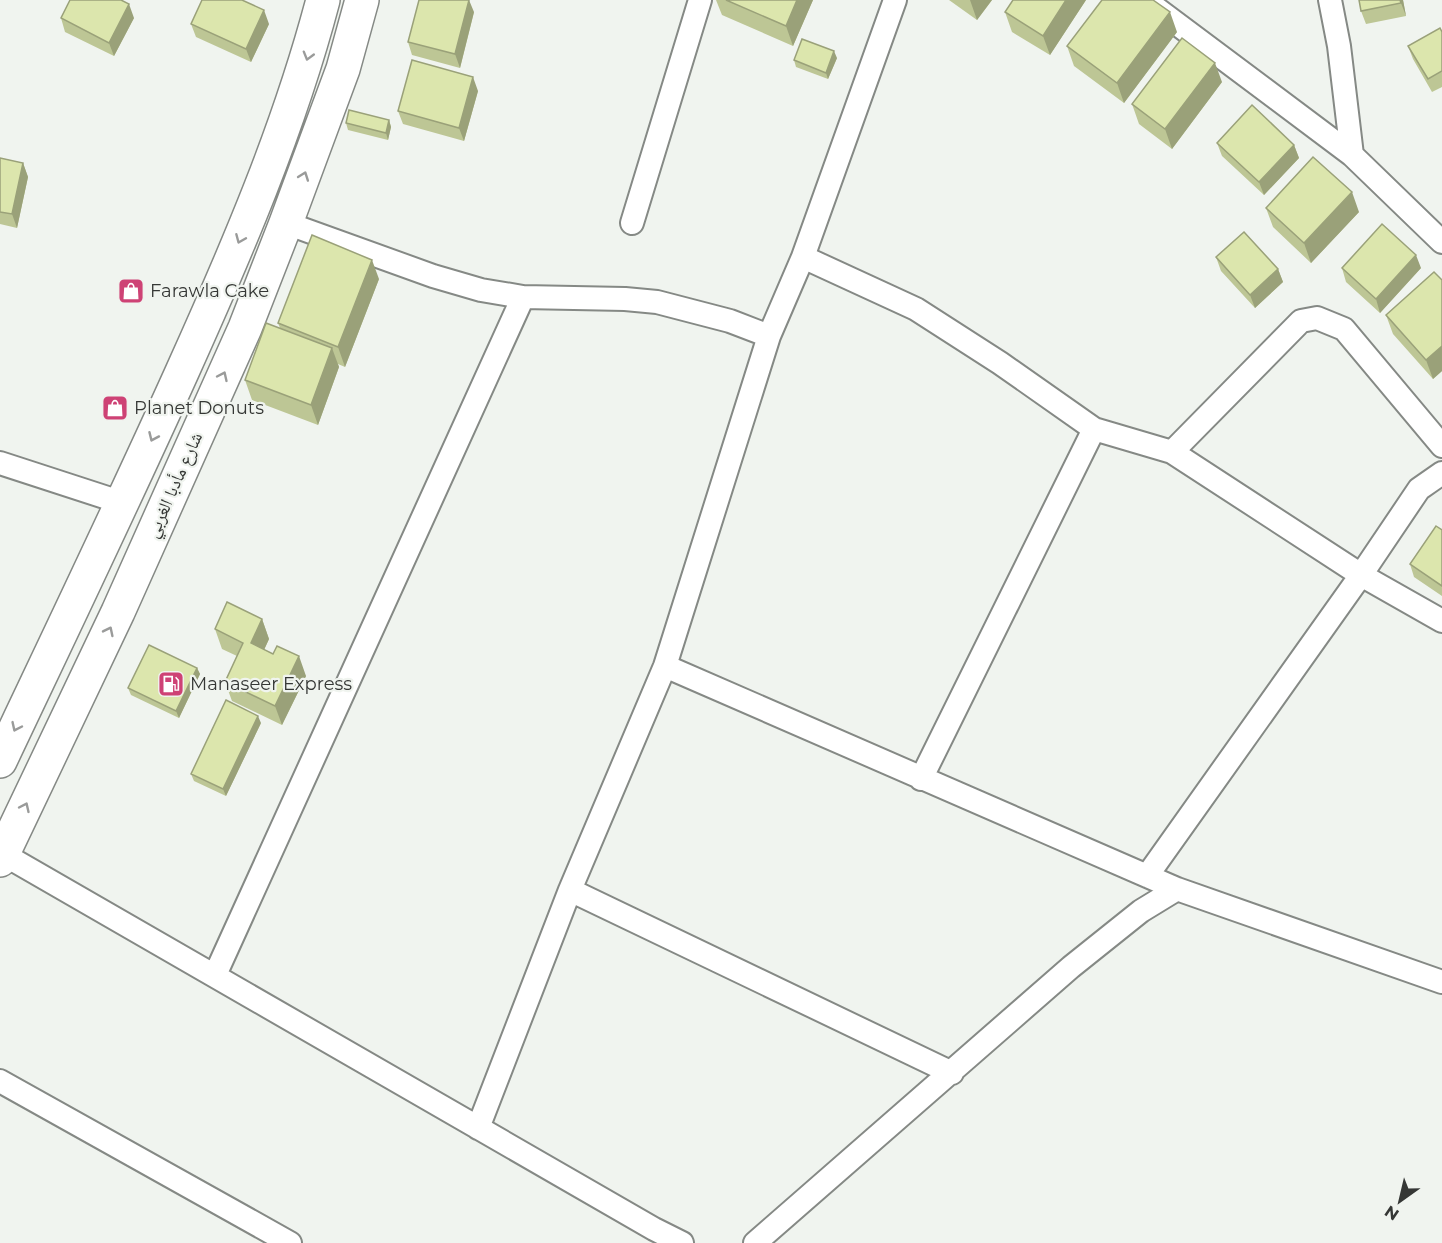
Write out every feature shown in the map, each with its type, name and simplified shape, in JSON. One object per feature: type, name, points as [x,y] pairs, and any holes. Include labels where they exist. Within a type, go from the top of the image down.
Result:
[{"type":"main road","points":[[0,761],[123,503],[212,306],[264,183],[307,62],[323,0]]},
{"type":"main road","name":"شارع مأدبا الغربي","points":[[2,857],[118,612],[245,328],[343,69],[362,0]]},
{"type":"main road","points":[[39,680],[77,698]]},
{"type":"street","points":[[632,223],[700,0]]},
{"type":"street","points":[[478,1128],[570,890],[665,666],[769,336],[803,257],[895,0]]},
{"type":"street","points":[[1145,0],[1352,155],[1442,242]]},
{"type":"street","points":[[1330,0],[1339,46],[1352,155]]},
{"type":"street","points":[[286,224],[433,276],[481,290],[523,297],[625,299],[657,302],[730,321],[769,336]]},
{"type":"street","points":[[803,257],[916,309],[1000,363],[1094,429],[1172,452],[1361,575],[1442,621]]},
{"type":"street","points":[[215,975],[523,297]]},
{"type":"street","points":[[1172,452],[1301,321],[1317,318],[1344,329],[1442,446]]},
{"type":"street","points":[[921,779],[1094,429]]},
{"type":"street","points":[[0,463],[123,503]]},
{"type":"street","points":[[1147,876],[1361,575],[1419,489],[1442,473]]},
{"type":"street","points":[[665,666],[1177,889],[1442,982]]},
{"type":"street","points":[[2,857],[215,975],[478,1128],[649,1236],[682,1243]]},
{"type":"street","points":[[755,1243],[1071,967],[1141,911],[1177,889]]},
{"type":"street","points":[[570,890],[952,1073]]},
{"type":"street","points":[[0,1081],[290,1243]]},
{"type":"building","points":[[70,0],[121,0],[129,4],[109,43],[61,18]]},
{"type":"building","points":[[202,0],[242,0],[264,10],[246,49],[191,24]]},
{"type":"building","points":[[419,0],[469,0],[455,54],[408,42]]},
{"type":"building","points":[[726,0],[797,0],[786,26]]},
{"type":"building","points":[[1013,0],[1066,0],[1043,36],[1005,12]]},
{"type":"building","points":[[1102,0],[1153,0],[1170,12],[1117,83],[1067,46]]},
{"type":"building","points":[[1359,0],[1400,0],[1401,3],[1361,11]]},
{"type":"building","points":[[1440,28],[1442,32],[1442,71],[1428,79],[1408,46]]},
{"type":"building","points":[[1182,38],[1215,63],[1165,129],[1132,104]]},
{"type":"building","points":[[802,39],[834,51],[826,73],[794,60]]},
{"type":"building","points":[[412,60],[473,77],[459,128],[398,111]]},
{"type":"building","points":[[1252,105],[1294,145],[1259,182],[1217,143]]},
{"type":"building","points":[[349,110],[389,120],[386,133],[346,123]]},
{"type":"building","points":[[1313,157],[1352,192],[1304,243],[1266,208]]},
{"type":"building","points":[[0,158],[23,163],[12,214],[0,212]]},
{"type":"building","points":[[1382,224],[1416,255],[1376,299],[1342,268]]},
{"type":"building","points":[[1244,232],[1278,269],[1250,295],[1216,257]]},
{"type":"building","points":[[312,235],[372,260],[338,347],[278,323]]},
{"type":"building","points":[[1434,272],[1442,280],[1442,346],[1426,360],[1386,315]]},
{"type":"building","points":[[266,323],[332,348],[311,405],[245,380]]},
{"type":"building","points":[[1436,526],[1442,530],[1442,586],[1410,564]]},
{"type":"building","points":[[227,602],[262,619],[251,643],[273,654],[277,646],[299,656],[275,706],[225,682],[243,643],[215,629]]},
{"type":"building","points":[[149,645],[197,668],[176,711],[128,688]]},
{"type":"building","points":[[226,700],[258,716],[223,789],[191,774]]},
{"type":"place","name":"Farawla Cake","points":[[131,291]]},
{"type":"place","name":"Planet Donuts","points":[[115,408]]},
{"type":"place","name":"Manaseer Express","points":[[171,684]]}]
